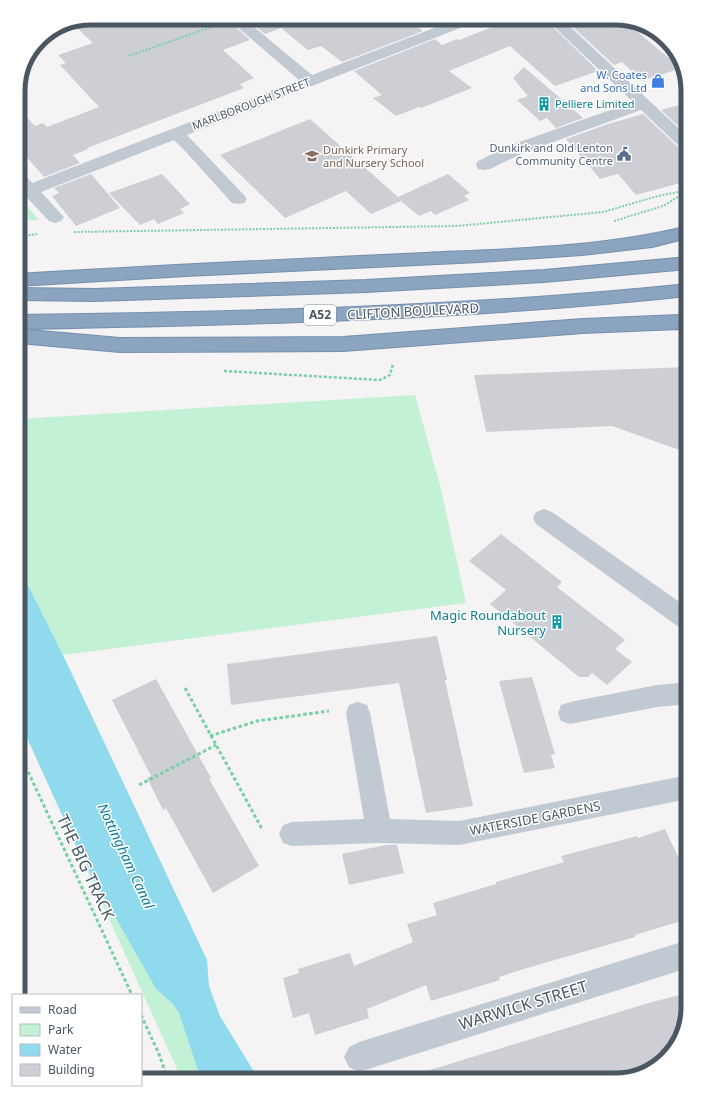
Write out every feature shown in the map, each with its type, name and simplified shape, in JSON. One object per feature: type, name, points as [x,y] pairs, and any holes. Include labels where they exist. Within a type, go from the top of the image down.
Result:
[{"type":"highway","points":[[25,280],[186,270],[480,256],[582,249],[652,240],[681,234]]},
{"type":"highway","name":"CLIFTON BOULEVARD","points":[[25,294],[94,296],[366,286],[544,276],[681,264]]},
{"type":"highway","name":"CLIFTON BOULEVARD","points":[[25,322],[244,319],[551,303],[681,291]]},
{"type":"highway","points":[[25,337],[120,345],[343,344],[584,326],[681,322]]},
{"type":"street","points":[[242,25],[309,81]]},
{"type":"street","name":"MARLBOROUGH STREET","points":[[25,184],[176,133],[455,25]]},
{"type":"street","points":[[559,25],[681,139]]},
{"type":"street","points":[[484,165],[517,149],[643,104]]},
{"type":"street","points":[[176,133],[193,149],[238,199]]},
{"type":"street","points":[[25,185],[55,217]]},
{"type":"street","points":[[544,518],[681,616]]},
{"type":"street","points":[[570,713],[657,696],[681,694]]},
{"type":"street","points":[[358,713],[379,831]]},
{"type":"street","name":"WATERSIDE GARDENS","points":[[292,834],[379,831],[459,833],[681,788]]},
{"type":"street","name":"WARWICK STREET","points":[[359,1057],[681,956]]},
{"type":"path","points":[[129,56],[215,25]]},
{"type":"path","points":[[55,217],[68,232],[457,226],[603,212],[658,196],[681,191]]},
{"type":"path","points":[[25,237],[40,234]]},
{"type":"path","points":[[185,688],[261,827],[292,834]]},
{"type":"path","points":[[210,736],[257,721],[357,707],[358,713]]},
{"type":"path","points":[[139,784],[216,745]]},
{"type":"path","name":"THE BIG TRACK","points":[[25,765],[132,994]]},
{"type":"path","points":[[142,1018],[159,1054],[166,1073]]},
{"type":"green space","points":[[25,204],[39,220],[25,221]]},
{"type":"green space","points":[[415,395],[441,489],[466,603],[63,655],[25,579],[25,419]]},
{"type":"green space","points":[[82,859],[156,989],[173,1004],[179,1013],[199,1073],[179,1073]]},
{"type":"water","name":"Nottingham Canal","points":[[25,579],[63,655],[207,960],[209,986],[220,1016],[255,1073],[199,1073],[179,1013],[173,1004],[156,989],[82,859],[25,733]]},
{"type":"building","points":[[91,25],[234,25],[250,40],[223,50],[254,78],[240,84],[244,88],[87,148],[88,149],[73,155],[80,163],[44,177],[25,155],[25,115],[35,126],[43,123],[47,127],[99,107],[60,65],[66,63],[58,55],[93,43],[76,27]]},
{"type":"building","points":[[254,25],[416,25],[423,31],[342,62],[321,46],[308,50],[281,28],[265,34]]},
{"type":"building","points":[[498,25],[551,25],[598,71],[555,86],[510,46],[449,71],[472,88],[396,116],[373,98],[382,95],[354,71],[435,39],[442,45],[457,39],[459,40]]},
{"type":"building","points":[[571,25],[620,25],[632,27],[674,62],[678,69],[642,81],[622,62],[614,65]]},
{"type":"building","points":[[524,67],[583,118],[556,128],[547,118],[540,121],[517,100],[528,96],[513,78]]},
{"type":"building","points":[[681,105],[681,129],[661,110]]},
{"type":"building","name":"Dunkirk and Old Lenton Community Centre","points":[[643,114],[681,150],[681,183],[636,195],[618,174],[600,179],[566,139],[608,124]]},
{"type":"building","points":[[310,119],[398,197],[448,174],[470,193],[464,196],[469,200],[435,215],[431,211],[419,216],[401,201],[371,214],[346,191],[285,218],[220,155]]},
{"type":"building","points":[[91,174],[120,208],[76,226],[52,196],[59,193],[54,188]]},
{"type":"building","points":[[162,174],[190,204],[180,209],[184,213],[158,224],[154,219],[140,225],[109,193]]},
{"type":"building","points":[[681,367],[681,451],[612,426],[486,432],[474,375]]},
{"type":"building","name":"Magic Roundabout Nursery","points":[[501,534],[562,582],[557,587],[625,640],[615,649],[632,662],[607,685],[592,673],[588,677],[579,677],[490,604],[506,590],[469,561]]},
{"type":"building","points":[[437,636],[447,680],[445,680],[473,806],[426,813],[399,683],[231,705],[227,664]]},
{"type":"building","points":[[532,677],[555,754],[551,755],[555,768],[524,773],[499,681]]},
{"type":"building","points":[[156,679],[211,778],[209,779],[259,866],[213,893],[166,808],[163,810],[147,778],[151,776],[112,700]]},
{"type":"building","points":[[665,829],[681,863],[681,921],[635,935],[635,937],[527,968],[499,977],[500,980],[431,1001],[426,985],[367,1009],[369,1018],[315,1035],[309,1013],[293,1018],[283,978],[299,973],[298,969],[350,953],[354,966],[413,942],[407,924],[437,915],[433,903],[496,884],[496,882],[564,862],[561,856],[637,836],[638,838]]},
{"type":"building","points":[[386,845],[397,845],[404,873],[349,885],[342,854]]},
{"type":"building","points":[[681,995],[679,1024],[676,1033],[662,1054],[652,1062],[632,1071],[615,1073],[420,1073],[652,1002]]},
{"type":"place","name":"W. Coates and Sons Ltd","points":[[658,81]]},
{"type":"place","name":"Pelliere Limited","points":[[544,104]]},
{"type":"place","name":"Dunkirk and Old Lenton Community Centre","points":[[624,154]]},
{"type":"place","name":"Dunkirk Primary and Nursery School","points":[[312,156]]},
{"type":"place","name":"Magic Roundabout Nursery","points":[[557,622]]}]
